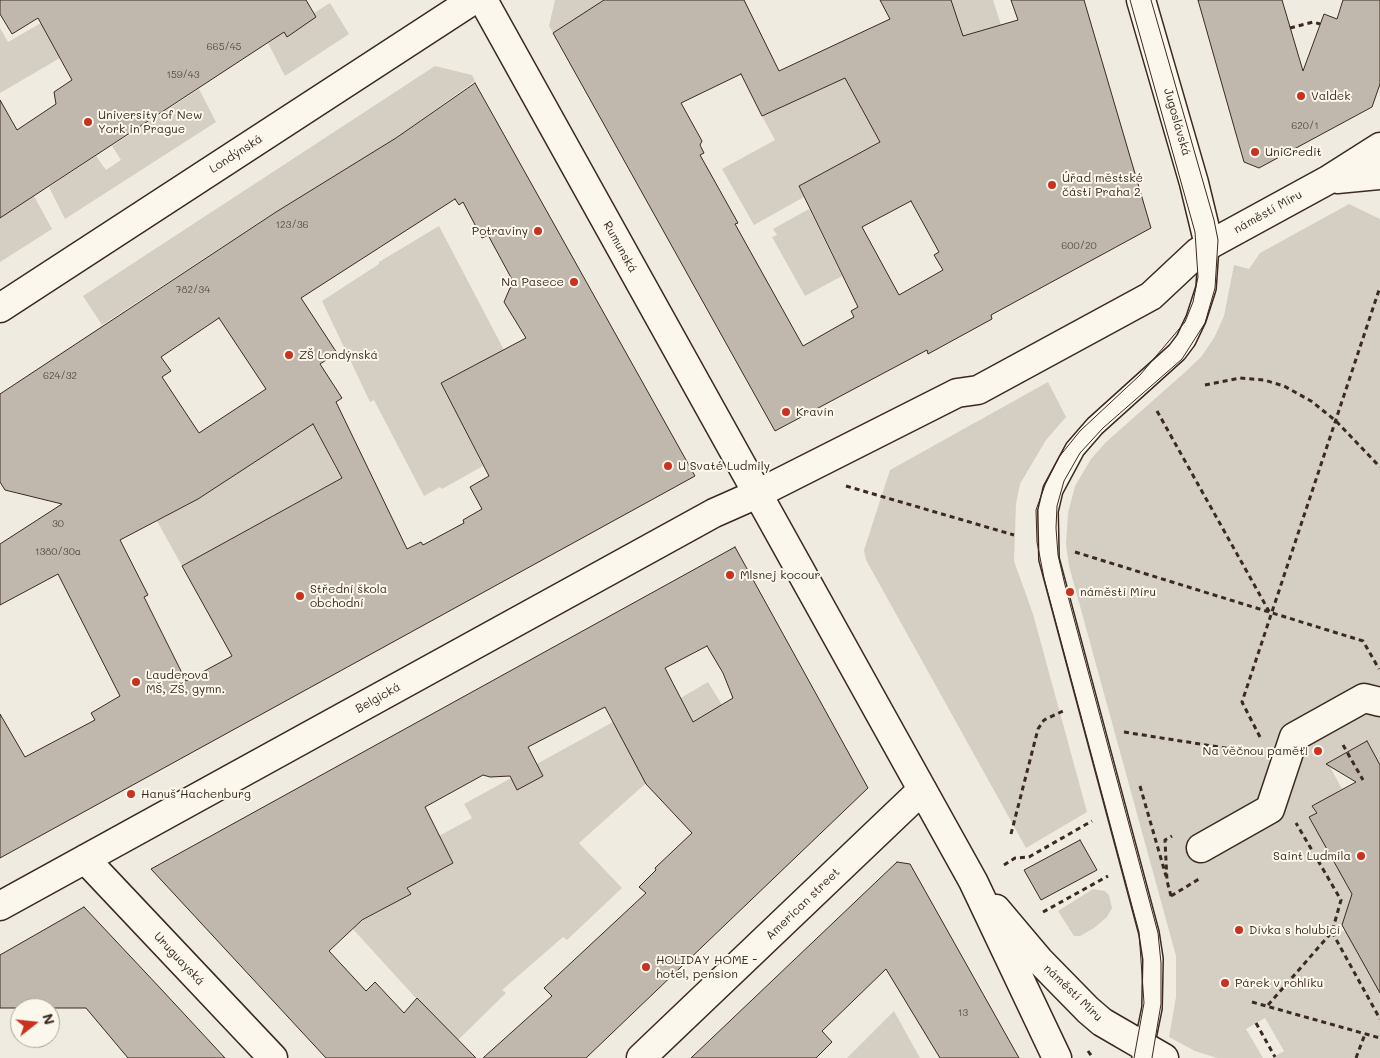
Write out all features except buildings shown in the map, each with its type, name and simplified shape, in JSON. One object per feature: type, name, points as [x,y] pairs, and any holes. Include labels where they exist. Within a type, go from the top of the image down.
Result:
[{"type":"street","name":"Londýnská","points":[[0,308],[473,0]]},
{"type":"street","name":"Rumunská","points":[[483,0],[757,494]]},
{"type":"street","name":"Jugoslávská","points":[[1141,0],[1194,183],[1209,245]]},
{"type":"street","name":"náměstí Míru","points":[[1052,1048],[973,881],[757,494],[956,393],[978,390],[1151,296],[1198,252],[1328,180],[1380,147]]},
{"type":"street","name":"náměstí Míru","points":[[1328,180],[1380,175]]},
{"type":"street","name":"Belgická","points":[[0,906],[714,513],[757,494]]},
{"type":"street","points":[[1201,848],[1270,809],[1294,737],[1364,698],[1380,702]]},
{"type":"street","name":"American street","points":[[641,1058],[922,790]]},
{"type":"street","name":"Uruguayská","points":[[85,859],[273,1058]]},
{"type":"street","name":"náměstí Míru","points":[[973,881],[1040,960],[1088,1010],[1102,1022],[1150,1054]]},
{"type":"lane","name":"náměstí Míru","points":[[1150,1054],[1153,958],[1149,933],[1050,559],[1048,511],[1053,490],[1075,449],[1095,426],[1177,352],[1186,340],[1205,293],[1209,245]]},
{"type":"path","points":[[1290,28],[1313,22],[1320,24]]},
{"type":"path","points":[[1261,743],[1260,735],[1242,702],[1270,613],[1380,287]]},
{"type":"path","points":[[1205,385],[1240,378],[1264,380],[1284,386],[1305,397],[1336,421],[1380,467]]},
{"type":"path","points":[[1157,411],[1270,613]]},
{"type":"path","points":[[846,486],[1014,536]]},
{"type":"path","points":[[1074,552],[1363,641],[1380,671]]},
{"type":"path","points":[[1011,834],[1038,729],[1044,720],[1066,710]]},
{"type":"path","points":[[1124,732],[1261,752],[1258,762]]},
{"type":"path","points":[[1343,745],[1363,780]]},
{"type":"path","points":[[1004,865],[1015,858],[1029,857],[1096,818]]},
{"type":"path","points":[[1268,1005],[1332,932],[1341,900],[1295,822]]},
{"type":"path","points":[[1171,896],[1167,881],[1166,840],[1174,835]]},
{"type":"path","points":[[1043,912],[1112,874]]},
{"type":"path","points":[[1332,932],[1380,1019]]},
{"type":"path","points":[[1252,1002],[1380,1038]]},
{"type":"path","points":[[1256,1023],[1274,1057]]},
{"type":"path","points":[[1356,1058],[1365,1034]]},
{"type":"path","points":[[1088,1051],[1093,1058]]},
{"type":"shaded area","points":[[555,0],[604,0],[553,33],[549,26]]},
{"type":"shaded area","points":[[951,0],[993,0],[1001,25],[963,36]]},
{"type":"shaded area","points":[[330,3],[349,34],[285,76],[268,43],[284,32],[316,17],[314,13]]},
{"type":"shaded area","points":[[41,23],[60,58],[0,93],[0,28],[8,42]]},
{"type":"shaded area","points":[[435,66],[472,75],[475,81],[396,138],[275,212],[102,325],[83,296]]},
{"type":"shaded area","points":[[845,78],[880,142],[799,186],[804,197],[754,225],[722,169],[775,140],[762,116]]},
{"type":"shaded area","points":[[199,89],[216,122],[65,219],[49,187],[96,156],[106,170],[121,160],[112,146]]},
{"type":"shaded area","points":[[34,196],[52,229],[0,262],[0,218]]},
{"type":"shaded area","points":[[1349,204],[1380,219],[1380,765],[1367,741],[1328,763],[1342,789],[1338,791],[1342,799],[1323,810],[1319,802],[1312,805],[1317,813],[1309,818],[1313,825],[1321,821],[1324,843],[1353,895],[1340,931],[1353,932],[1380,984],[1376,986],[1380,992],[1380,1058],[1272,1058],[1284,1051],[1265,1018],[1246,1029],[1263,1058],[1217,1058],[1195,1051],[1169,1037],[1176,997],[1176,956],[1069,566],[1066,544],[1068,513],[1075,486],[1091,459],[1106,442],[1201,357],[1214,338],[1224,316],[1234,265],[1249,269],[1260,253]]},
{"type":"shaded area","points":[[809,209],[842,276],[805,296],[772,237],[777,235],[773,229]]},
{"type":"shaded area","points":[[439,226],[504,350],[441,383],[483,466],[442,489],[440,487],[424,496],[374,400],[370,402],[322,301],[379,264],[379,262]]},
{"type":"shaded area","points":[[1048,382],[1066,417],[1046,440],[1020,484],[1016,504],[1014,561],[1033,614],[1087,812],[1026,848],[866,560],[864,550],[890,470]]},
{"type":"shaded area","points":[[310,419],[341,478],[182,566],[157,521],[198,499],[299,433]]},
{"type":"shaded area","points":[[708,682],[722,705],[648,786],[645,784],[579,843],[622,888],[567,940],[563,937],[502,990],[506,993],[456,1042],[351,927],[411,894],[406,883],[413,879],[416,884],[453,863],[439,836],[472,818],[464,804],[613,722],[679,699]]},
{"type":"shaded area","points":[[1093,889],[1105,891],[1109,895],[1112,908],[1107,917],[1094,928],[1080,936],[1074,936],[1058,911]]},
{"type":"shaded area","points":[[894,1011],[920,1058],[847,1058]]},
{"type":"tram line","points":[[1130,0],[1195,232],[1198,277],[1193,302],[1185,322],[1140,375],[1080,431],[1059,457],[1045,485],[1036,510],[1037,542],[1044,578],[1139,932],[1144,1003],[1134,1058]]},
{"type":"tram line","points":[[1151,0],[1214,220],[1218,240],[1215,288],[1205,323],[1182,359],[1103,428],[1080,453],[1064,481],[1057,506],[1056,528],[1058,555],[1065,585],[1158,933],[1161,963],[1161,1004],[1152,1058]]},
{"type":"place","name":"Valdek","points":[[1301,96]]},
{"type":"place","name":"University of New York in Prague","points":[[88,122]]},
{"type":"place","name":"UniCredit","points":[[1255,152]]},
{"type":"place","name":"Úřad městské části Praha 2","points":[[1052,185]]},
{"type":"place","name":"Potraviny","points":[[538,231]]},
{"type":"place","name":"Na Pasece","points":[[574,282]]},
{"type":"place","name":"ZŠ Londýnská","points":[[289,355]]},
{"type":"place","name":"Kravín","points":[[786,412]]},
{"type":"place","name":"U Svaté Ludmily","points":[[668,466]]},
{"type":"place","name":"Mlsnej kocour","points":[[730,575]]},
{"type":"place","name":"náměstí Míru","points":[[1070,592]]},
{"type":"place","name":"Střední škola obchodní","points":[[300,596]]},
{"type":"place","name":"Lauderova MŠ, ZŠ, gymn.","points":[[136,682]]},
{"type":"place","name":"Na věčnou paměť!","points":[[1318,751]]},
{"type":"place","name":"Hanuš Hachenburg","points":[[131,794]]},
{"type":"place","name":"Saint Ludmila","points":[[1361,856]]},
{"type":"place","name":"Dívka s holubicí","points":[[1239,930]]},
{"type":"place","name":"HOLIDAY HOME - hotel, pension","points":[[646,967]]},
{"type":"place","name":"Párek v rohlíku","points":[[1225,983]]}]
